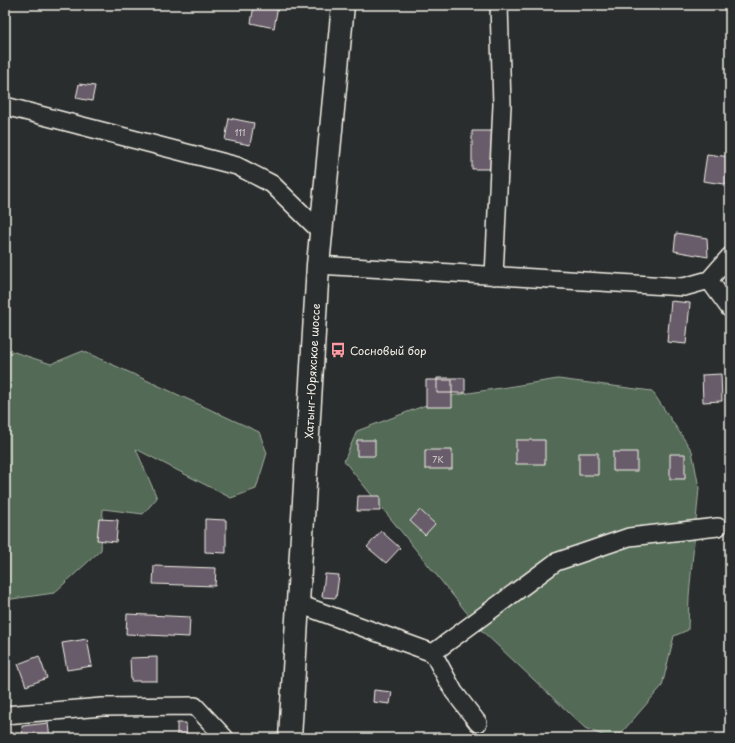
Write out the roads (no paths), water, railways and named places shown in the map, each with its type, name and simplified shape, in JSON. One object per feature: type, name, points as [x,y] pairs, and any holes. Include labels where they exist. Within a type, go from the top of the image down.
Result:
[{"type":"main road","name":"Хатынг-Юряхское шоссе","points":[[290,738],[318,265],[343,5]]},
{"type":"street","points":[[494,276],[502,105],[500,5]]},
{"type":"street","points":[[5,106],[237,166],[272,184],[321,232]]},
{"type":"street","points":[[318,265],[684,287],[709,280],[730,256]]},
{"type":"street","points":[[709,280],[727,298]]},
{"type":"street","points":[[433,653],[556,562],[628,537],[718,526]]},
{"type":"street","points":[[299,604],[433,653],[454,692],[478,723]]},
{"type":"street","points":[[5,715],[102,707],[195,706],[225,738]]},
{"type":"place","name":"Сосновый бор","points":[[338,350]]}]
